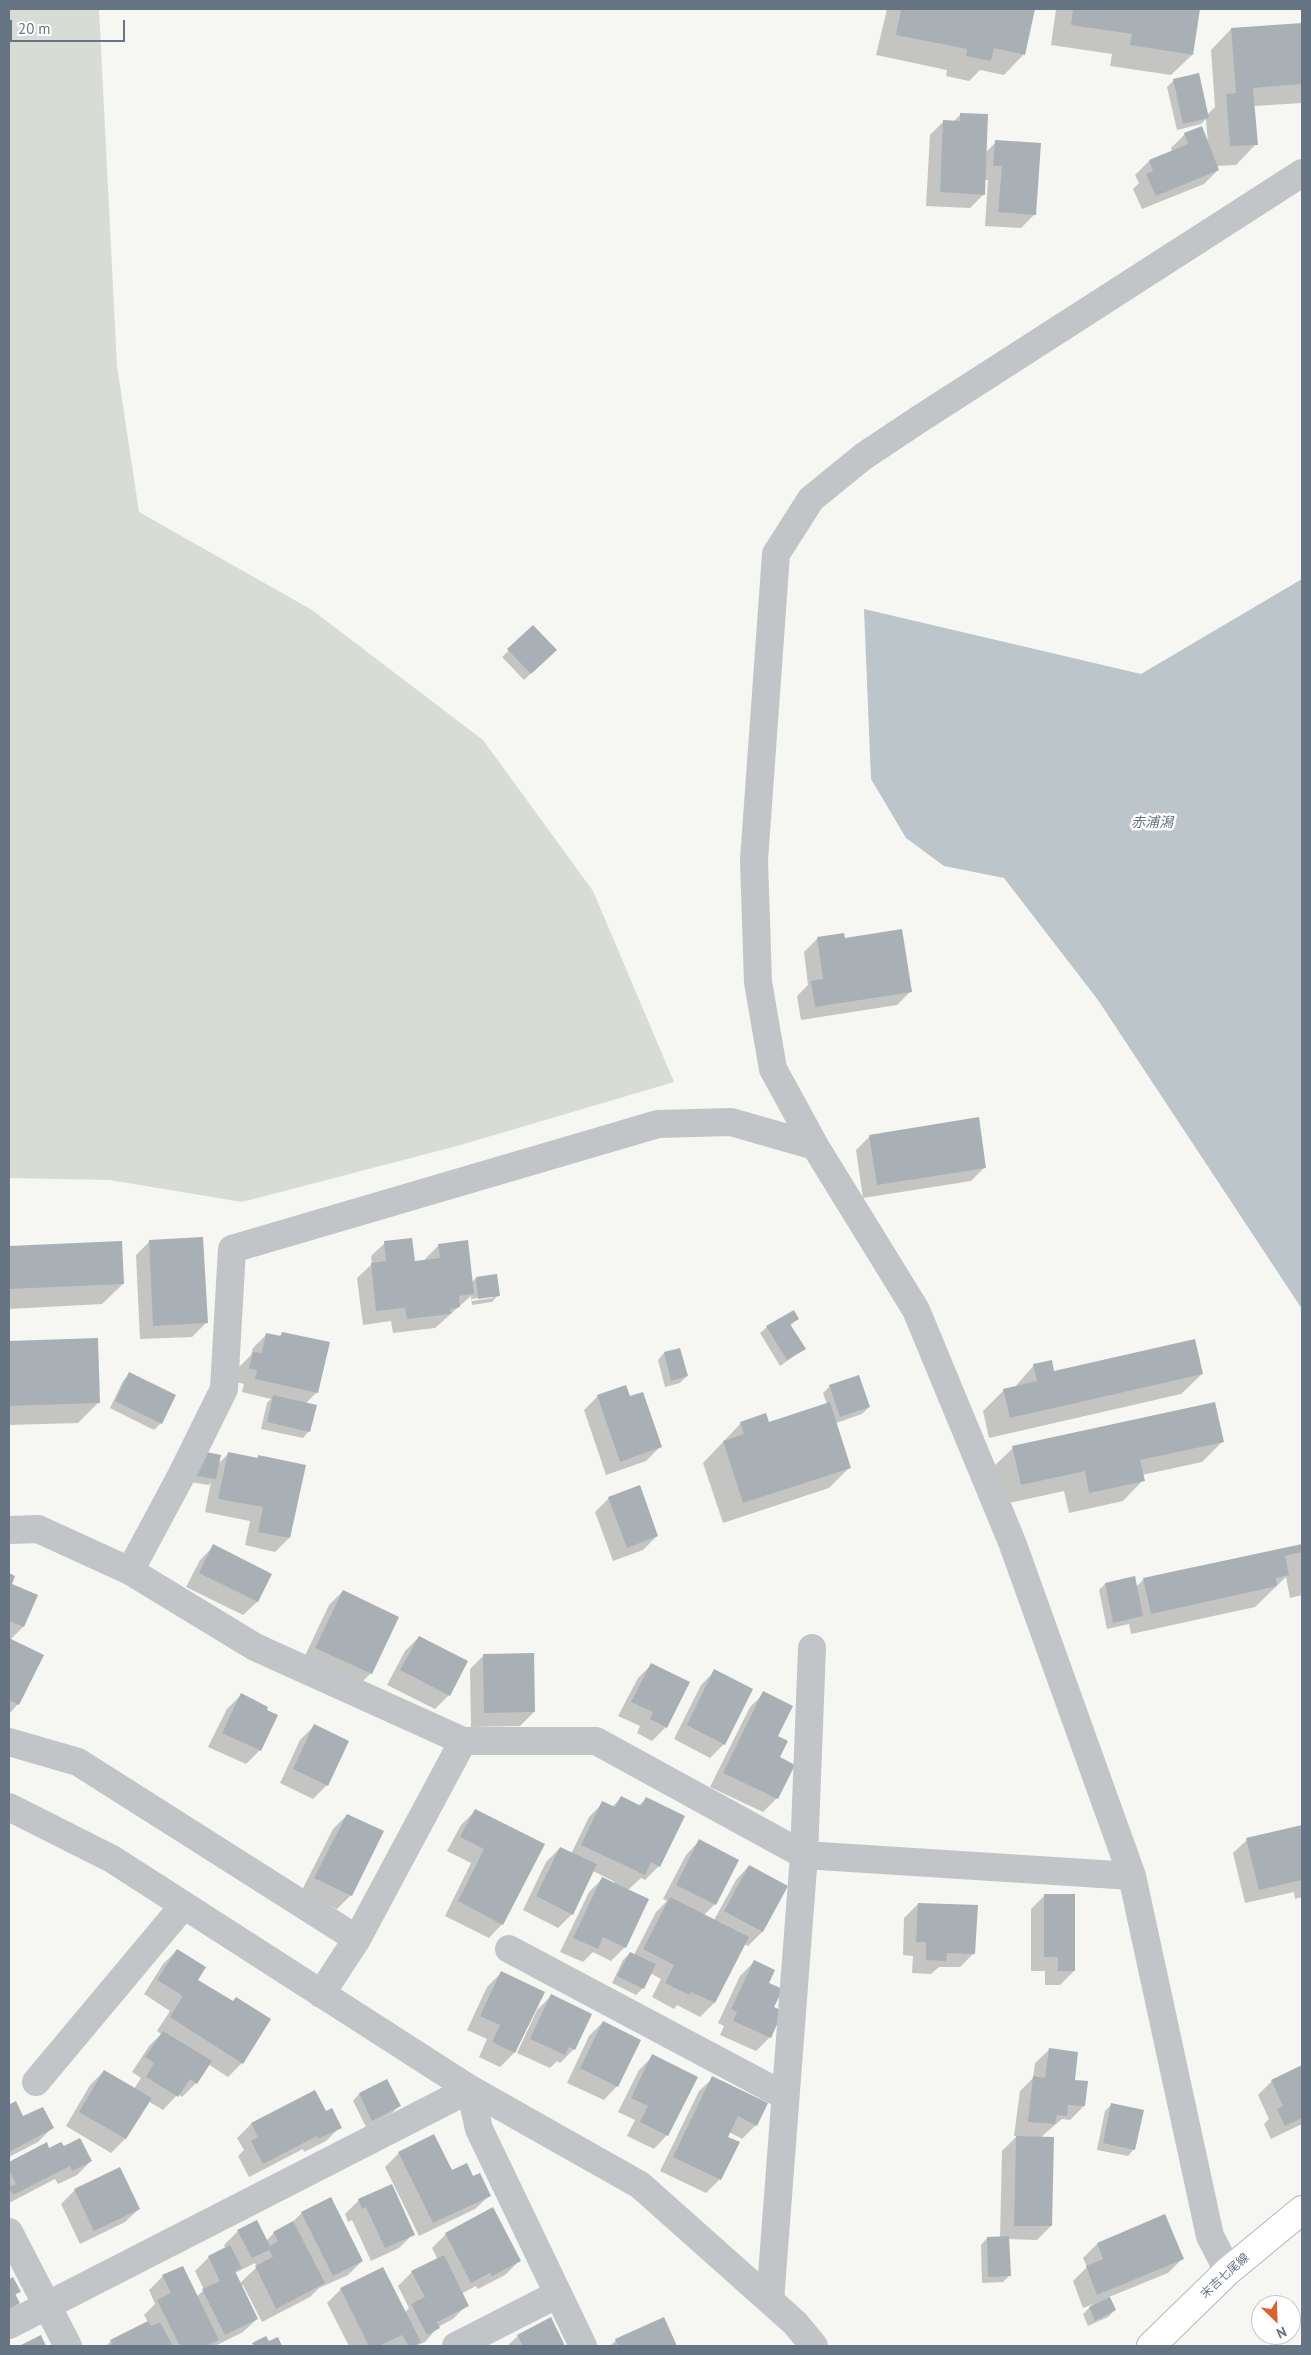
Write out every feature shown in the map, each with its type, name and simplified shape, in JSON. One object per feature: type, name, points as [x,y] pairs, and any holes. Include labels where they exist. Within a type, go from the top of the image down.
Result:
[{"type":"main road","name":"末吉七尾線","points":[[1150,2346],[1228,2271],[1302,2210]]},
{"type":"street","points":[[1228,2271],[1210,2236],[1132,1876],[1012,1542],[916,1310],[816,1146],[773,1069],[758,982],[754,860],[776,554],[811,499],[864,456],[1302,173]]},
{"type":"street","points":[[130,1571],[182,1474],[224,1389],[232,1249],[658,1124],[731,1122],[816,1146]]},
{"type":"street","points":[[9,1530],[38,1529],[130,1571],[255,1647],[463,1742],[596,1740],[804,1855],[1132,1876]]},
{"type":"street","points":[[770,2301],[804,1855],[812,1648]]},
{"type":"street","points":[[9,1742],[78,1762],[357,1939]]},
{"type":"street","points":[[322,1994],[357,1939],[463,1742]]},
{"type":"street","points":[[9,1807],[112,1858],[470,2089],[640,2185],[795,2323],[814,2346]]},
{"type":"street","points":[[36,2082],[184,1905]]},
{"type":"street","points":[[509,1949],[785,2096]]},
{"type":"street","points":[[470,2089],[479,2129],[583,2346]]},
{"type":"street","points":[[9,2325],[470,2089]]},
{"type":"street","points":[[9,2232],[68,2346]]},
{"type":"street","points":[[456,2346],[558,2294]]},
{"type":"shaded area","points":[[9,9],[99,9],[117,366],[139,512],[312,610],[483,740],[593,891],[674,1082],[457,1146],[242,1202],[109,1180],[9,1178]]},
{"type":"water","name":"赤浦潟","points":[[1302,579],[1302,1309],[1098,1000],[1004,878],[944,866],[906,838],[871,779],[864,609],[1141,674]]},
{"type":"building","points":[[901,9],[1035,9],[1025,55],[994,48],[991,61],[966,56],[967,49],[896,35]]},
{"type":"building","points":[[1073,9],[1200,9],[1193,55],[1130,45],[1132,34],[1071,25]]},
{"type":"building","points":[[1302,23],[1302,84],[1253,88],[1258,145],[1230,146],[1226,94],[1236,93],[1231,28]]},
{"type":"building","points":[[1199,73],[1209,118],[1183,124],[1173,79]]},
{"type":"building","points":[[960,113],[988,114],[985,195],[940,192],[943,120],[960,121]]},
{"type":"building","points":[[1202,126],[1219,170],[1156,196],[1146,174],[1153,171],[1149,160],[1188,144],[1184,133]]},
{"type":"building","points":[[995,140],[1041,143],[1036,215],[998,212],[1002,166],[993,166]]},
{"type":"building","points":[[533,625],[557,650],[531,674],[507,649]]},
{"type":"building","points":[[902,929],[912,992],[815,1007],[811,981],[823,979],[817,937],[844,933],[845,938]]},
{"type":"building","points":[[979,1117],[986,1168],[877,1185],[869,1135]]},
{"type":"building","points":[[203,1237],[208,1323],[153,1326],[149,1240]]},
{"type":"building","points":[[412,1238],[415,1261],[440,1258],[438,1244],[468,1240],[474,1294],[459,1296],[460,1307],[450,1309],[451,1314],[407,1319],[405,1308],[376,1311],[371,1263],[386,1261],[384,1241]]},
{"type":"building","points":[[122,1241],[124,1284],[9,1289],[9,1246]]},
{"type":"building","points":[[497,1274],[500,1296],[478,1299],[476,1277]]},
{"type":"building","points":[[794,1310],[799,1319],[790,1324],[806,1349],[787,1360],[766,1326]]},
{"type":"building","points":[[282,1332],[330,1342],[318,1393],[255,1379],[257,1370],[249,1369],[253,1352],[262,1353],[266,1333],[281,1336]]},
{"type":"building","points":[[98,1338],[100,1403],[9,1406],[9,1341]]},
{"type":"building","points":[[1195,1339],[1203,1374],[1010,1418],[1003,1389],[1037,1381],[1033,1364],[1052,1360],[1054,1371]]},
{"type":"building","points":[[680,1348],[688,1376],[671,1381],[664,1352]]},
{"type":"building","points":[[129,1372],[176,1395],[162,1424],[115,1401]]},
{"type":"building","points":[[859,1375],[870,1407],[840,1417],[829,1385]]},
{"type":"building","points":[[626,1385],[630,1396],[643,1392],[662,1447],[620,1462],[597,1395]]},
{"type":"building","points":[[273,1395],[317,1405],[310,1432],[267,1422]]},
{"type":"building","points":[[830,1402],[851,1468],[743,1503],[723,1441],[744,1434],[740,1422],[766,1413],[769,1422]]},
{"type":"building","points":[[1215,1402],[1224,1442],[1140,1460],[1145,1481],[1089,1493],[1085,1471],[1021,1485],[1012,1446]]},
{"type":"building","points":[[201,1451],[221,1455],[216,1479],[196,1476]]},
{"type":"building","points":[[228,1452],[258,1458],[258,1455],[306,1465],[290,1538],[258,1532],[263,1507],[218,1499]]},
{"type":"building","points":[[640,1485],[658,1536],[627,1548],[608,1497]]},
{"type":"building","points":[[213,1544],[272,1574],[258,1602],[199,1573]]},
{"type":"building","points":[[1302,1544],[1302,1552],[1285,1556],[1289,1575],[1276,1578],[1277,1586],[1151,1614],[1143,1578]]},
{"type":"building","points":[[9,1573],[15,1576],[12,1584],[38,1595],[24,1627],[9,1621]]},
{"type":"building","points":[[1135,1576],[1143,1616],[1113,1623],[1105,1583]]},
{"type":"building","points":[[343,1590],[399,1617],[372,1674],[315,1648]]},
{"type":"building","points":[[419,1636],[468,1661],[450,1696],[400,1670]]},
{"type":"building","points":[[9,1638],[44,1655],[19,1705],[9,1700]]},
{"type":"building","points":[[534,1653],[535,1712],[484,1713],[483,1654]]},
{"type":"building","points":[[651,1663],[690,1682],[667,1728],[650,1719],[653,1712],[631,1702]]},
{"type":"building","points":[[714,1669],[753,1689],[725,1745],[687,1725]]},
{"type":"building","points":[[763,1691],[793,1706],[778,1736],[788,1741],[780,1757],[795,1765],[778,1799],[723,1773]]},
{"type":"building","points":[[241,1693],[268,1707],[267,1710],[278,1715],[261,1751],[222,1733]]},
{"type":"building","points":[[314,1724],[349,1741],[328,1786],[293,1769]]},
{"type":"building","points":[[621,1796],[641,1806],[646,1797],[685,1816],[660,1867],[651,1862],[645,1875],[581,1845],[602,1801],[615,1807]]},
{"type":"building","points":[[475,1809],[545,1844],[503,1925],[458,1901],[484,1849],[460,1837]]},
{"type":"building","points":[[347,1814],[384,1831],[352,1896],[314,1878]]},
{"type":"building","points":[[1302,1825],[1302,1880],[1259,1890],[1246,1838]]},
{"type":"building","points":[[699,1839],[739,1860],[716,1905],[676,1885]]},
{"type":"building","points":[[560,1847],[597,1864],[573,1915],[536,1896]]},
{"type":"building","points":[[749,1865],[788,1886],[763,1932],[724,1911]]},
{"type":"building","points":[[602,1877],[649,1899],[626,1948],[603,1937],[598,1949],[573,1938]]},
{"type":"building","points":[[1044,1894],[1075,1894],[1075,1971],[1058,1971],[1058,1957],[1044,1957]]},
{"type":"building","points":[[670,1897],[749,1937],[715,2003],[691,1992],[689,1995],[665,1983],[674,1965],[643,1949]]},
{"type":"building","points":[[918,1903],[978,1905],[975,1954],[947,1953],[946,1961],[926,1960],[926,1942],[916,1942]]},
{"type":"building","points":[[177,1949],[206,1967],[198,1980],[233,2001],[236,1997],[271,2019],[243,2064],[170,2017],[183,1996],[157,1980]]},
{"type":"building","points":[[630,1952],[656,1964],[644,1989],[617,1976]]},
{"type":"building","points":[[754,1960],[775,1970],[769,1983],[783,1989],[774,2007],[783,2011],[771,2038],[733,2021],[737,2012],[731,2009]]},
{"type":"building","points":[[501,1971],[545,1992],[515,2053],[492,2042],[500,2025],[480,2016]]},
{"type":"building","points":[[551,1994],[592,2014],[575,2050],[569,2047],[565,2055],[530,2039]]},
{"type":"building","points":[[603,2021],[641,2040],[618,2087],[580,2068]]},
{"type":"building","points":[[163,2031],[212,2061],[197,2084],[190,2079],[178,2097],[146,2077],[154,2063],[145,2057]]},
{"type":"building","points":[[1049,2048],[1078,2052],[1075,2080],[1088,2081],[1085,2106],[1068,2105],[1067,2116],[1057,2115],[1055,2124],[1028,2122],[1033,2076],[1045,2078]]},
{"type":"building","points":[[652,2054],[698,2077],[668,2136],[640,2122],[648,2106],[631,2098]]},
{"type":"building","points":[[1302,2065],[1302,2118],[1285,2126],[1277,2109],[1283,2106],[1271,2080]]},
{"type":"building","points":[[104,2070],[152,2098],[126,2139],[79,2112]]},
{"type":"building","points":[[712,2076],[768,2103],[757,2126],[738,2116],[728,2137],[740,2142],[721,2180],[673,2157]]},
{"type":"building","points":[[387,2079],[401,2106],[372,2121],[359,2093]]},
{"type":"building","points":[[315,2090],[326,2111],[332,2108],[342,2128],[318,2139],[317,2136],[263,2164],[251,2141],[258,2137],[251,2123]]},
{"type":"building","points":[[16,2101],[23,2116],[43,2107],[54,2128],[9,2152],[9,2102],[10,2104]]},
{"type":"building","points":[[1111,2103],[1144,2110],[1135,2150],[1103,2143]]},
{"type":"building","points":[[434,2134],[452,2170],[467,2163],[473,2176],[480,2173],[491,2196],[433,2223],[398,2152]]},
{"type":"building","points":[[1016,2136],[1054,2137],[1052,2226],[1014,2226]]},
{"type":"building","points":[[80,2138],[92,2161],[72,2171],[70,2166],[13,2195],[9,2187],[16,2184],[9,2170],[9,2162],[47,2142],[49,2148],[61,2142],[64,2146]]},
{"type":"building","points":[[120,2167],[140,2209],[94,2231],[74,2189]]},
{"type":"building","points":[[392,2184],[415,2235],[385,2248],[366,2207],[362,2209],[358,2199]]},
{"type":"building","points":[[331,2197],[363,2261],[333,2276],[301,2212]]},
{"type":"building","points":[[493,2207],[521,2261],[492,2276],[490,2273],[471,2283],[445,2233]]},
{"type":"building","points":[[1165,2214],[1184,2259],[1097,2295],[1086,2266],[1103,2259],[1097,2243]]},
{"type":"building","points":[[257,2220],[270,2246],[278,2241],[273,2232],[293,2221],[325,2283],[276,2309],[255,2266],[273,2257],[269,2250],[252,2258],[237,2230]]},
{"type":"building","points":[[1009,2236],[1011,2276],[988,2277],[987,2237]]},
{"type":"building","points":[[230,2245],[242,2268],[235,2271],[258,2319],[225,2335],[202,2289],[220,2281],[208,2256]]},
{"type":"building","points":[[444,2255],[469,2306],[437,2322],[440,2328],[427,2335],[411,2304],[425,2297],[411,2271]]},
{"type":"building","points":[[183,2266],[219,2340],[206,2346],[180,2346],[157,2300],[171,2293],[162,2275]]},
{"type":"building","points":[[383,2267],[421,2342],[413,2346],[409,2346],[402,2335],[379,2346],[369,2346],[340,2288]]},
{"type":"building","points":[[13,2277],[21,2292],[15,2294],[20,2303],[9,2309],[9,2279]]},
{"type":"building","points":[[1110,2297],[1116,2310],[1095,2321],[1089,2307]]},
{"type":"building","points":[[551,2317],[565,2346],[523,2346],[517,2335]]},
{"type":"building","points":[[664,2317],[677,2346],[618,2346],[615,2339]]},
{"type":"building","points":[[148,2321],[151,2326],[160,2322],[173,2346],[113,2346],[110,2340]]},
{"type":"building","points":[[41,2335],[46,2346],[19,2346]]},
{"type":"building","points":[[266,2336],[269,2341],[278,2337],[282,2346],[254,2346],[252,2343]]}]
